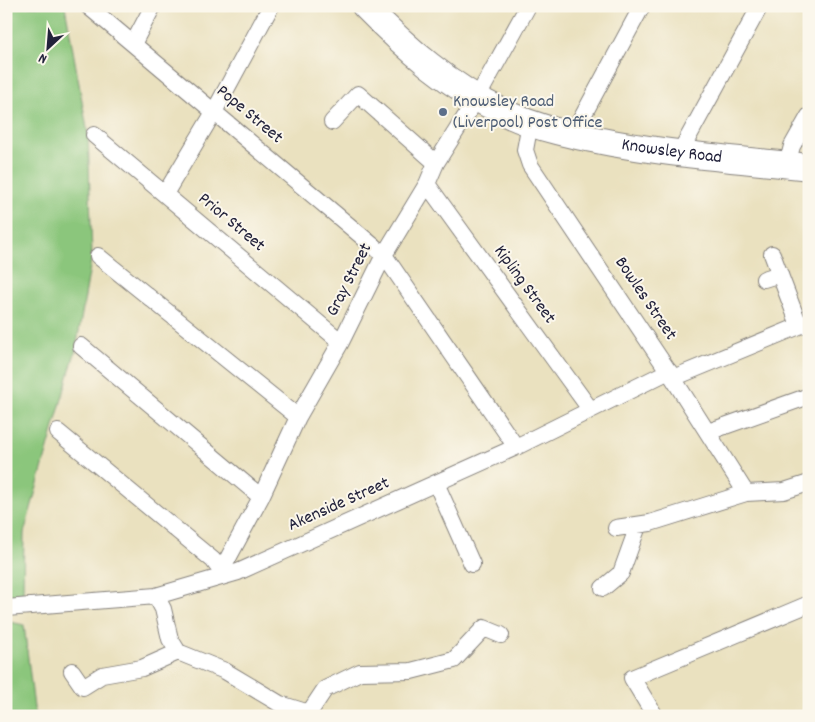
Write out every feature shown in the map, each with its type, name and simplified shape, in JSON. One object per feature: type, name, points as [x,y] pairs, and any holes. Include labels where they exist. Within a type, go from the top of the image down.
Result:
[{"type":"main road","name":"Knowsley Road","points":[[365,6],[397,39],[446,77],[477,98],[530,123],[572,136],[679,154],[798,166]]},
{"type":"street","name":"Pope Street","points":[[88,6],[384,255],[516,447]]},
{"type":"street","points":[[133,44],[153,6]]},
{"type":"street","points":[[166,194],[214,112],[271,6]]},
{"type":"street","name":"Gray Street","points":[[219,574],[261,497],[298,417],[342,342],[384,255],[436,164],[477,98],[528,6]]},
{"type":"street","points":[[572,136],[642,6]]},
{"type":"street","points":[[679,154],[760,6]]},
{"type":"street","points":[[332,122],[358,94],[436,164]]},
{"type":"street","points":[[798,166],[790,149],[809,116]]},
{"type":"street","name":"Bowles Street","points":[[530,123],[526,150],[530,165],[671,375],[746,493]]},
{"type":"street","name":"Prior Street","points":[[94,135],[342,342]]},
{"type":"street","name":"Kipling Street","points":[[426,184],[590,409]]},
{"type":"street","points":[[772,254],[772,276],[804,323]]},
{"type":"street","points":[[98,256],[298,417]]},
{"type":"street","name":"Akenside Street","points":[[6,608],[156,596],[219,574],[238,572],[516,447],[590,409],[804,323]]},
{"type":"street","points":[[81,346],[261,497]]},
{"type":"street","points":[[708,432],[809,396]]},
{"type":"street","points":[[58,432],[213,560],[219,574]]},
{"type":"street","points":[[436,483],[472,564]]},
{"type":"street","points":[[616,528],[638,526],[746,493],[784,491],[809,483]]},
{"type":"street","points":[[602,588],[621,573],[638,526]]},
{"type":"street","points":[[156,596],[163,609],[170,639],[178,652],[225,671],[280,704],[309,714],[326,689],[360,672],[411,671],[454,660],[484,628],[501,635]]},
{"type":"street","points":[[656,716],[632,678],[809,604]]},
{"type":"street","points":[[72,671],[83,687],[102,675],[142,668],[178,652]]},
{"type":"green space","points":[[6,6],[65,6],[88,134],[92,255],[76,349],[24,533],[23,596],[6,597],[6,216],[10,202],[6,168]]},
{"type":"green space","points":[[6,621],[24,625],[35,716],[8,716]]},
{"type":"place","name":"Knowsley Road (Liverpool) Post Office","points":[[443,112]]}]
